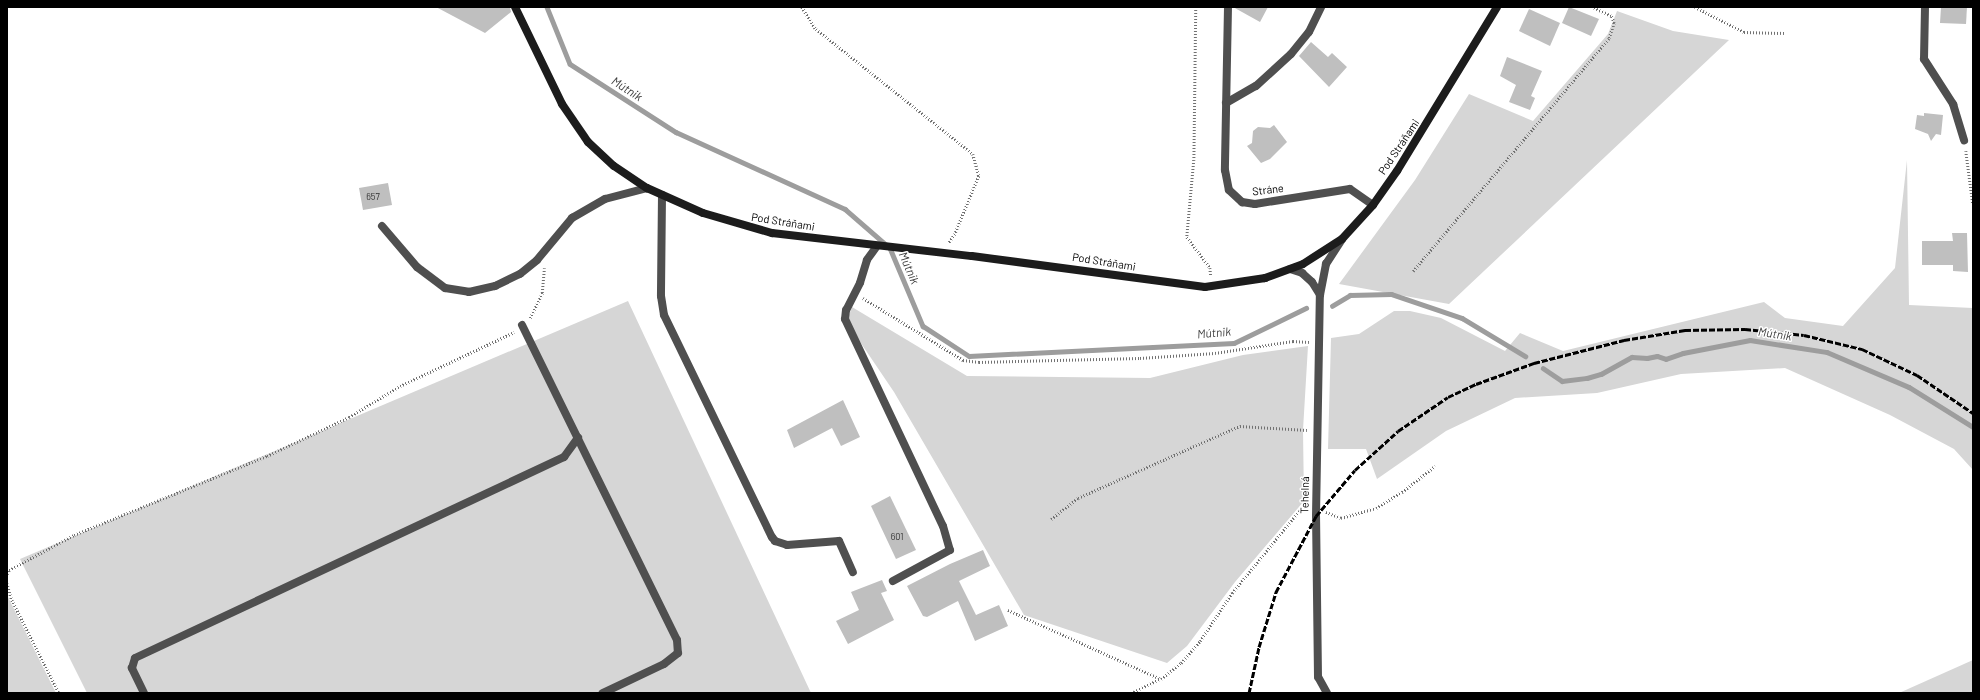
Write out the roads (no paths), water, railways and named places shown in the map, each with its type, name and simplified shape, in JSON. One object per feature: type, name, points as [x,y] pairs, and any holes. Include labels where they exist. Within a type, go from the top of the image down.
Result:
[{"type":"street","name":"Pod Stráňami","points":[[515,7],[569,116],[595,149],[625,174],[646,188],[715,218],[760,231],[890,248],[1089,270],[1180,285],[1213,287],[1242,284],[1290,269],[1303,264],[1342,239],[1373,205],[1420,137],[1497,7]]},
{"type":"street","name":"Stráne","points":[[1228,7],[1225,177],[1229,190],[1242,202],[1262,203],[1350,189],[1373,205]]},
{"type":"street","points":[[1226,104],[1256,86],[1291,54],[1309,32],[1321,7]]},
{"type":"street","points":[[1925,7],[1924,58],[1953,104],[1964,140]]},
{"type":"street","points":[[382,226],[417,266],[445,288],[470,292],[495,286],[520,274],[546,250],[572,218],[605,199],[646,188]]},
{"type":"street","points":[[662,195],[661,296],[664,315],[772,537],[775,541],[787,546],[839,542],[853,572]]},
{"type":"street","name":"Tehelná","points":[[1327,693],[1318,677],[1316,502],[1320,296],[1326,264],[1342,239]]},
{"type":"street","points":[[878,246],[866,260],[860,283],[846,310],[848,327],[943,526],[950,550],[893,582]]},
{"type":"street","points":[[1290,269],[1307,277],[1320,296]]},
{"type":"street","points":[[522,325],[677,640],[678,653],[664,664],[603,693]]},
{"type":"street","points":[[144,693],[132,668],[135,658],[564,457],[578,438]]},
{"type":"waterway","name":"Mútnik","points":[[547,7],[570,64],[676,132],[845,209],[890,248],[923,326],[969,356],[1234,343],[1306,308]]},
{"type":"waterway","name":"Mútnik","points":[[1332,306],[1350,295],[1391,294],[1462,318],[1525,356]]},
{"type":"waterway","name":"Mútnik","points":[[1543,368],[1562,381],[1587,378],[1601,374],[1632,357],[1647,358],[1657,356],[1666,359],[1683,353],[1750,340],[1827,352],[1909,387],[1973,427]]},
{"type":"railway","points":[[1249,693],[1259,647],[1276,592],[1316,516],[1355,470],[1398,431],[1448,397],[1476,384],[1534,363],[1624,340],[1685,330],[1745,329],[1804,335],[1862,349],[1917,375],[1973,413]]}]
